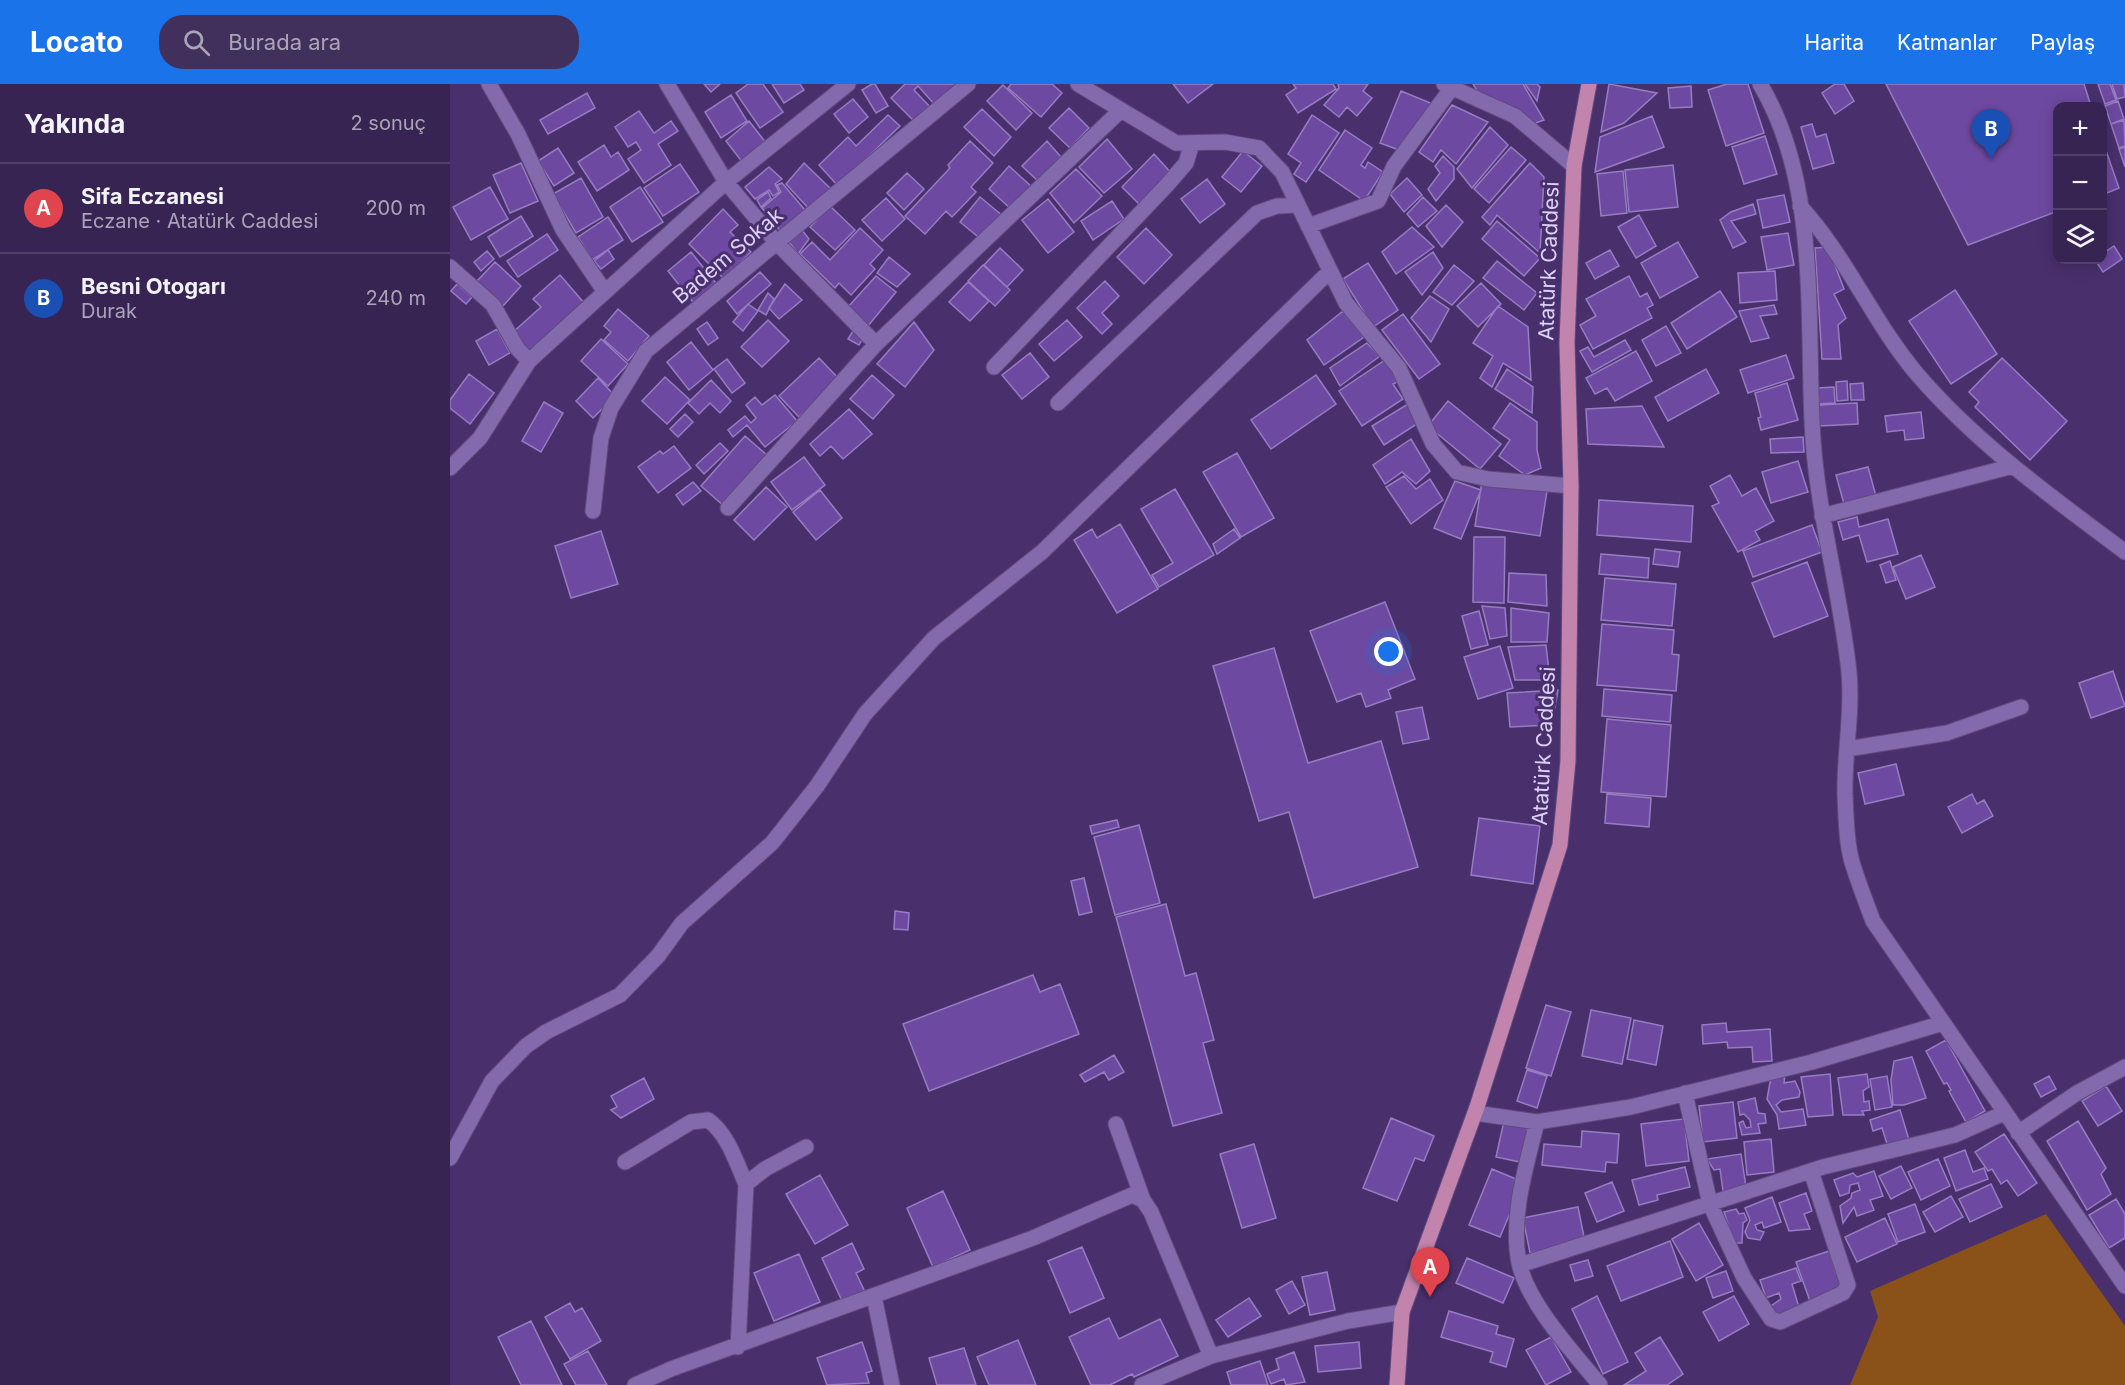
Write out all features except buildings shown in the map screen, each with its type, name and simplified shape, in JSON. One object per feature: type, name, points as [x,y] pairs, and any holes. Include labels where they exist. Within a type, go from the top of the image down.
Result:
[{"type":"main road","name":"Atatürk Caddesi","points":[[1397,1385],[1402,1312],[1474,1113],[1560,845],[1568,761],[1571,486],[1567,342],[1574,166],[1589,84]]},
{"type":"street","points":[[489,84],[518,134],[564,230],[605,292]]},
{"type":"street","points":[[667,84],[726,182],[777,243],[876,344]]},
{"type":"street","points":[[450,468],[480,438],[529,361],[726,182],[849,84]]},
{"type":"street","name":"Badem Sokak","points":[[593,511],[602,438],[611,408],[646,351],[968,84]]},
{"type":"street","points":[[1078,84],[1119,111],[1176,143],[1225,142],[1259,148],[1282,172],[1346,303],[1399,368],[1433,444],[1457,472],[1488,479],[1571,486]]},
{"type":"street","points":[[1760,84],[1775,108]]},
{"type":"street","points":[[1771,84],[1775,108],[1796,180],[1807,266],[1812,424],[1821,516],[1842,615],[1849,675],[1845,793],[1851,860],[1873,921],[2125,1286]]},
{"type":"street","points":[[1308,226],[1378,201],[1394,166],[1448,87],[1515,116],[1574,166]]},
{"type":"street","points":[[728,508],[876,344],[1119,111]]},
{"type":"street","points":[[994,367],[1167,185],[1186,163],[1192,143]]},
{"type":"street","points":[[1058,403],[1257,213],[1277,206],[1298,205]]},
{"type":"street","points":[[1800,206],[1822,230],[1876,319],[1916,373],[1953,414],[2013,466],[2125,552]]},
{"type":"street","points":[[450,267],[493,305],[517,348],[529,361]]},
{"type":"street","points":[[450,1158],[492,1081],[526,1046],[546,1032],[620,995],[658,956],[682,923],[772,843],[812,794],[866,714],[934,638],[1042,552],[1330,271]]},
{"type":"street","points":[[1821,516],[2013,466]]},
{"type":"street","points":[[1847,749],[1947,733],[2021,707]]},
{"type":"street","points":[[1474,1113],[1537,1122],[1631,1107],[1812,1062],[1943,1023]]},
{"type":"street","points":[[2018,1133],[2077,1093],[2125,1067]]},
{"type":"street","points":[[1685,1093],[1710,1204],[1744,1278],[1772,1319],[1780,1322],[1843,1293],[1848,1285],[1811,1171]]},
{"type":"street","points":[[1520,1265],[1811,1171],[1955,1135],[2004,1113]]},
{"type":"street","points":[[625,1162],[692,1122],[708,1120],[718,1127],[746,1184],[738,1347]]},
{"type":"street","points":[[1537,1122],[1518,1213],[1517,1245],[1520,1265],[1544,1312],[1600,1385]]},
{"type":"street","points":[[1116,1125],[1143,1200],[1211,1356]]},
{"type":"street","points":[[746,1184],[765,1169],[806,1147]]},
{"type":"street","points":[[635,1385],[671,1369],[738,1347],[1033,1238],[1132,1195],[1143,1200]]},
{"type":"street","points":[[874,1296],[892,1385]]},
{"type":"street","points":[[1142,1385],[1211,1356],[1348,1321],[1402,1312]]},
{"type":"shaded area","points":[[2046,1214],[2125,1326],[2125,1385],[1850,1385],[1878,1317],[1870,1291]]},
{"type":"place","name":"Besni Otogarı","points":[[1991,159]]},
{"type":"place","name":"Sifa Eczanesi","points":[[1430,1297]]}]
